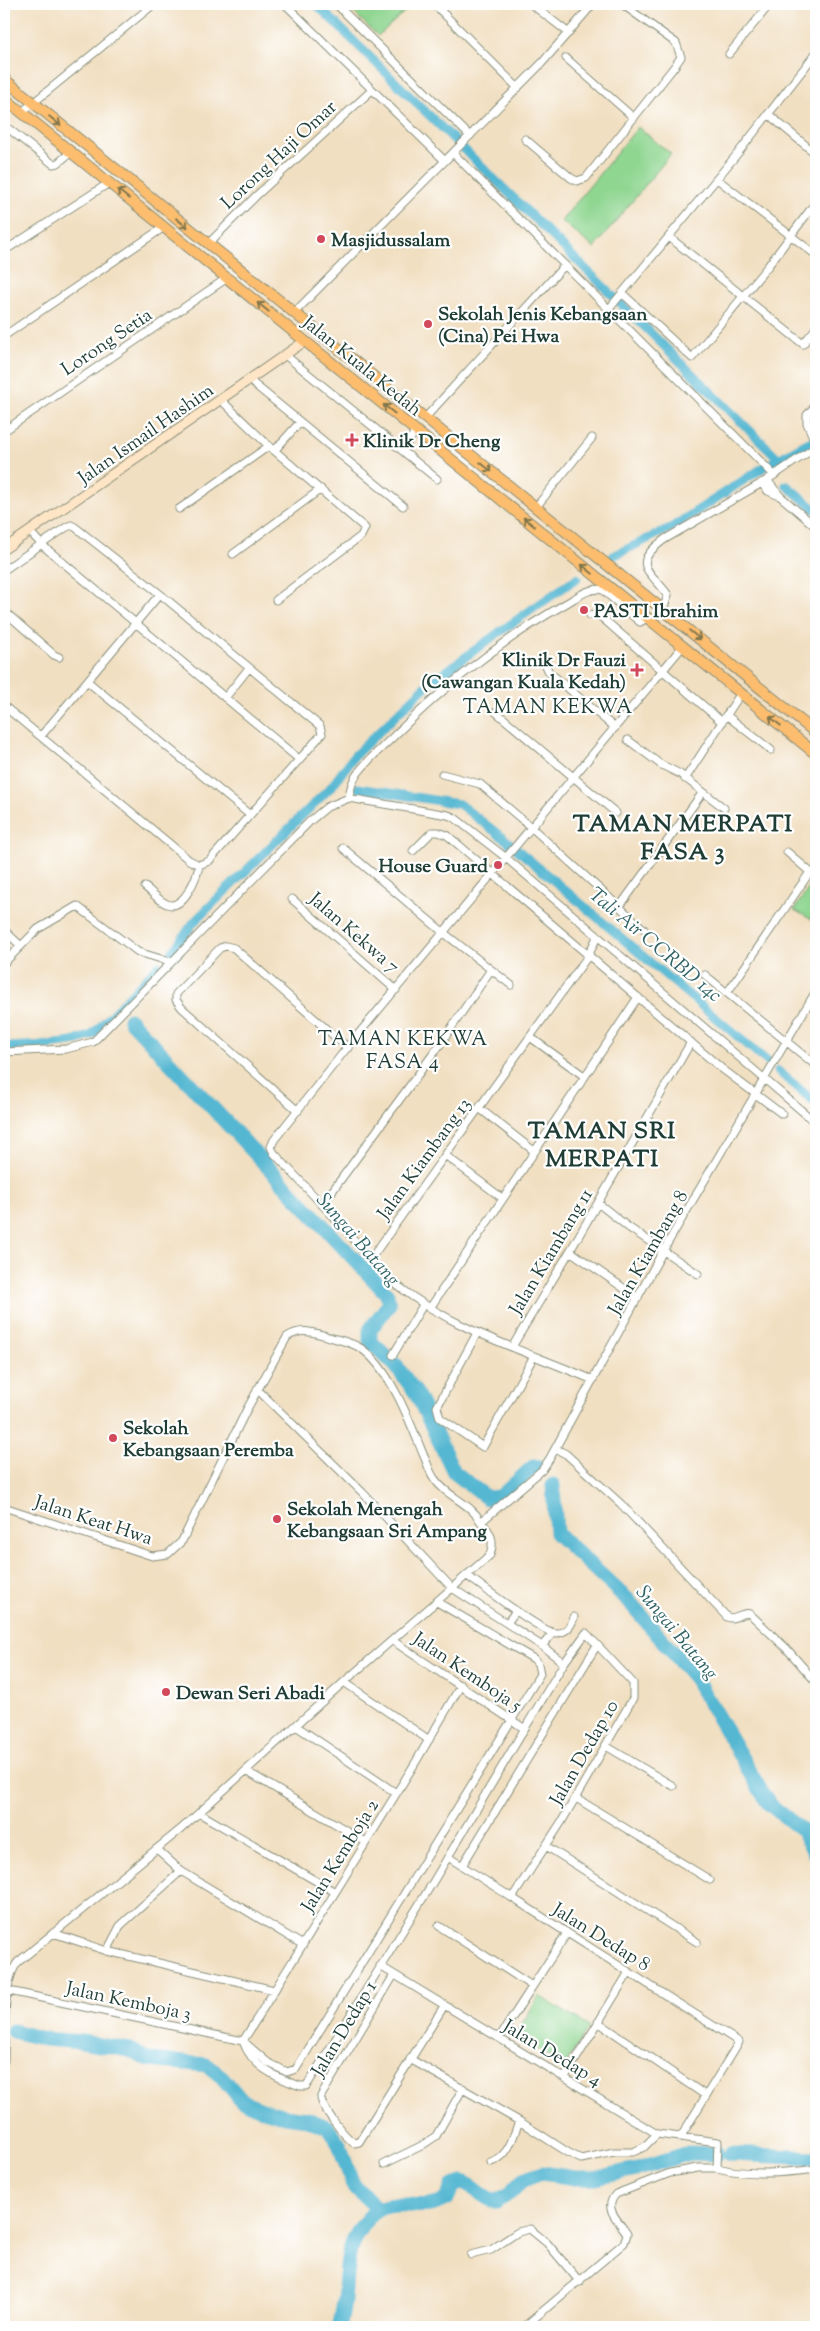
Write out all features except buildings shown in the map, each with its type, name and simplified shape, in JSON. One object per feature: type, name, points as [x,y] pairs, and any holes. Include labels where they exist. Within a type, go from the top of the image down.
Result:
[{"type":"main road","name":"Jalan Kuala Kedah","points":[[4,79],[816,733]]},
{"type":"main road","name":"Jalan Kuala Kedah","points":[[4,98],[816,754]]},
{"type":"main road","points":[[805,724],[816,739]]},
{"type":"street","points":[[22,112],[154,4]]},
{"type":"street","points":[[284,4],[445,161]]},
{"type":"street","points":[[336,4],[468,138]]},
{"type":"street","points":[[434,4],[518,88]]},
{"type":"street","points":[[531,4],[569,33]]},
{"type":"street","points":[[294,313],[518,88],[593,4]]},
{"type":"street","points":[[525,139],[572,178],[581,180],[586,178],[681,57],[676,43],[622,4]]},
{"type":"street","points":[[729,54],[770,4]]},
{"type":"street","points":[[609,309],[717,179],[816,53]]},
{"type":"street","points":[[566,58],[634,118]]},
{"type":"street","name":"Lorong Haji Omar","points":[[208,244],[257,195],[372,90]]},
{"type":"street","points":[[768,114],[816,154]]},
{"type":"street","points":[[4,125],[53,164],[58,163],[71,152]]},
{"type":"street","points":[[455,150],[565,265],[773,473]]},
{"type":"street","points":[[717,179],[816,255]]},
{"type":"street","points":[[4,252],[108,183]]},
{"type":"street","points":[[618,297],[692,358],[816,202]]},
{"type":"street","points":[[4,336],[164,227]]},
{"type":"street","points":[[669,237],[803,344],[816,328]]},
{"type":"street","points":[[425,418],[565,265]]},
{"type":"street","name":"Lorong Setia","points":[[6,426],[227,278]]},
{"type":"street","name":"Jalan Ismail Hashim","points":[[4,550],[305,341]]},
{"type":"street","points":[[285,355],[437,479]]},
{"type":"street","points":[[249,380],[402,506]]},
{"type":"street","points":[[221,400],[272,448],[363,525],[364,531],[361,536],[276,600]]},
{"type":"street","points":[[664,610],[668,595],[648,573],[646,566],[646,559],[651,550],[665,539],[764,481],[773,473],[816,446],[807,423],[807,415],[816,405]]},
{"type":"street","points":[[179,509],[272,448],[300,422]]},
{"type":"street","points":[[402,450],[416,431]]},
{"type":"street","points":[[536,507],[592,438]]},
{"type":"street","points":[[764,481],[816,527]]},
{"type":"street","points":[[233,554],[321,490]]},
{"type":"street","points":[[4,570],[65,528],[75,527],[160,594],[323,730],[320,739],[209,861],[199,865],[189,860],[4,706]]},
{"type":"street","points":[[30,532],[42,545],[300,760]]},
{"type":"street","points":[[349,798],[350,788],[358,772],[420,710],[456,678],[530,624],[582,594],[598,588],[603,590],[640,622],[647,618]]},
{"type":"street","points":[[41,736],[160,594]]},
{"type":"street","points":[[4,611],[54,655],[59,657]]},
{"type":"street","points":[[590,615],[600,616],[722,722]]},
{"type":"street","points":[[342,1226],[274,1153],[271,1147],[348,1048],[505,857],[532,828],[683,646]]},
{"type":"street","points":[[546,661],[549,672],[615,728]]},
{"type":"street","points":[[225,698],[249,668]]},
{"type":"street","points":[[88,680],[250,815]]},
{"type":"street","points":[[685,779],[741,693]]},
{"type":"street","points":[[496,712],[616,813]]},
{"type":"street","points":[[726,715],[771,750]]},
{"type":"street","points":[[628,740],[660,764],[673,770],[724,808]]},
{"type":"street","points":[[442,774],[480,784],[644,929]]},
{"type":"street","points":[[620,906],[703,792]]},
{"type":"street","points":[[4,1052],[66,1049],[92,1042],[310,821],[327,807],[349,798],[448,815],[505,857],[816,1123]]},
{"type":"street","points":[[413,851],[427,835],[438,832],[447,835],[691,1042],[755,1095],[782,1114]]},
{"type":"street","points":[[343,848],[490,971],[510,985]]},
{"type":"street","points":[[787,852],[816,877]]},
{"type":"street","points":[[145,887],[167,904],[173,905],[185,897],[198,875],[199,865]]},
{"type":"street","points":[[727,993],[810,872]]},
{"type":"street","name":"Jalan Kekwa 7","points":[[292,899],[396,990]]},
{"type":"street","points":[[4,963],[20,945],[47,923],[77,906],[138,952],[171,962]]},
{"type":"street","points":[[4,930],[20,945]]},
{"type":"street","name":"Jalan Kiambang 13","points":[[372,1257],[588,956],[597,937]]},
{"type":"street","points":[[298,1111],[182,1008],[176,1000],[176,994],[220,948],[226,946],[234,948],[348,1048]]},
{"type":"street","points":[[322,1206],[434,1052],[490,971]]},
{"type":"street","points":[[705,975],[814,1064]]},
{"type":"street","name":"Jalan Kiambang 8","points":[[482,1522],[542,1470],[556,1449],[663,1251],[816,991]]},
{"type":"street","points":[[394,1355],[638,997]]},
{"type":"street","points":[[530,1037],[584,1076]]},
{"type":"street","name":"Jalan Kiambang 11","points":[[512,1347],[691,1042]]},
{"type":"street","points":[[479,1108],[534,1151]]},
{"type":"street","points":[[446,1155],[502,1198]]},
{"type":"street","points":[[598,1203],[663,1251],[698,1274]]},
{"type":"street","points":[[348,1233],[395,1284],[426,1306],[477,1333],[593,1380]]},
{"type":"street","points":[[570,1250],[638,1298]]},
{"type":"street","name":"Jalan Keat Hwa","points":[[4,1507],[152,1556],[168,1554],[182,1541],[257,1389],[287,1337],[295,1331],[304,1330],[362,1348],[372,1357],[399,1398],[434,1479],[445,1490],[476,1512],[482,1522]]},
{"type":"street","points":[[477,1333],[437,1407],[440,1418],[483,1447],[534,1356]]},
{"type":"street","points":[[257,1389],[363,1493],[452,1588],[508,1623],[564,1663]]},
{"type":"street","points":[[556,1449],[573,1460],[620,1504],[727,1617],[734,1618],[743,1612],[750,1614],[816,1682]]},
{"type":"street","points":[[4,2061],[9,1982],[13,1968],[199,1813],[344,1682],[490,1555],[492,1547],[489,1531],[482,1522]]},
{"type":"street","points":[[466,1575],[516,1611],[553,1633],[563,1632],[568,1629],[574,1617]]},
{"type":"street","points":[[243,2041],[267,2062],[286,2072],[296,2069],[540,1674],[538,1664],[510,1642],[437,1602]]},
{"type":"street","points":[[508,1623],[516,1611]]},
{"type":"street","points":[[542,1646],[553,1633]]},
{"type":"street","points":[[243,2041],[251,2059],[264,2069],[286,2081],[306,2086],[448,1857],[564,1663],[586,1633],[597,1645],[462,1866]]},
{"type":"street","name":"Jalan Kemboja 5","points":[[393,1641],[526,1729]]},
{"type":"street","name":"Jalan Dedap 10","points":[[512,1898],[576,1798],[634,1698],[634,1688],[597,1645]]},
{"type":"street","points":[[344,1682],[429,1740]]},
{"type":"street","name":"Jalan Kemboja 2","points":[[243,2041],[461,1686]]},
{"type":"street","points":[[296,1726],[396,1793]]},
{"type":"street","points":[[606,1746],[673,1786]]},
{"type":"street","points":[[246,1771],[366,1842]]},
{"type":"street","points":[[576,1798],[710,1880]]},
{"type":"street","points":[[199,1813],[335,1892]]},
{"type":"street","points":[[546,1846],[697,1942]]},
{"type":"street","points":[[157,1849],[180,1871],[303,1944]]},
{"type":"street","name":"Jalan Dedap 8","points":[[448,1857],[739,2042],[706,2094]]},
{"type":"street","points":[[108,1951],[120,1926],[180,1871]]},
{"type":"street","points":[[439,1926],[532,1986]]},
{"type":"street","points":[[53,1933],[108,1951],[274,1990]]},
{"type":"street","points":[[499,2038],[567,1933]]},
{"type":"street","name":"Jalan Dedap 4","points":[[380,1966],[657,2134],[718,2142],[717,2168]]},
{"type":"street","points":[[565,2077],[629,1972]]},
{"type":"street","name":"Jalan Dedap 1","points":[[394,1975],[321,2096],[322,2104],[350,2141],[356,2143],[360,2141],[410,2059]]},
{"type":"street","name":"Jalan Kemboja 3","points":[[9,1991],[243,2041]]},
{"type":"street","points":[[444,2006],[410,2059],[519,2121],[569,2153],[581,2158],[640,2150],[657,2134]]},
{"type":"street","points":[[598,2022],[706,2094],[680,2138]]},
{"type":"street","points":[[384,2164],[422,2146],[436,2136],[463,2088]]},
{"type":"street","points":[[491,2162],[498,2160],[504,2155],[519,2121]]},
{"type":"street","points":[[524,2327],[619,2249],[627,2239],[625,2230],[610,2212],[610,2201],[616,2194],[670,2173],[698,2168],[717,2168],[731,2172],[772,2173],[816,2169]]},
{"type":"street","points":[[471,2255],[492,2250],[518,2232],[530,2229],[546,2243],[580,2282]]},
{"type":"green space","points":[[345,4],[413,4],[378,36]]},
{"type":"green space","points":[[638,127],[671,154],[594,248],[561,221]]},
{"type":"green space","points":[[812,883],[816,887],[816,922],[794,910]]},
{"type":"green space","points":[[539,1996],[589,2027],[565,2066],[515,2035]]},
{"type":"waterway","points":[[316,4],[779,459]]},
{"type":"waterway","points":[[613,556],[672,527],[764,467],[811,441]]},
{"type":"waterway","points":[[786,485],[816,510]]},
{"type":"waterway","points":[[171,954],[194,922],[332,786],[354,756],[426,686],[577,578]]},
{"type":"waterway","name":"Tali Air CCRBD 14c","points":[[358,788],[459,804],[506,840],[769,1063]]},
{"type":"waterway","points":[[4,1047],[72,1042],[92,1035],[158,966]]},
{"type":"waterway","name":"Sungai Batang","points":[[130,1020],[387,1294],[389,1304],[370,1330],[370,1341],[396,1366],[416,1393],[454,1472],[487,1498],[500,1497],[533,1467],[539,1468]]},
{"type":"waterway","name":"Tali Air CCRBD 14c","points":[[778,1071],[816,1103]]},
{"type":"waterway","name":"Sungai Batang","points":[[553,1485],[556,1533],[627,1599],[695,1678],[768,1803],[803,1831],[816,1856]]},
{"type":"waterway","points":[[13,2031],[44,2039],[82,2042],[129,2050],[149,2060],[207,2065],[222,2077],[242,2101],[267,2111],[307,2119],[327,2127],[339,2144],[353,2185],[377,2208]]},
{"type":"waterway","name":"Sungai Batang","points":[[339,2327],[348,2257],[352,2244],[358,2231],[378,2209],[398,2205],[421,2206],[438,2203],[447,2199],[452,2187],[462,2182],[496,2202],[510,2193],[523,2180],[542,2173],[575,2178],[596,2178],[641,2168],[689,2153],[717,2154]]},
{"type":"waterway","name":"Sungai Batang","points":[[731,2154],[816,2158]]},
{"type":"place","name":"Masjidussalam","points":[[321,239]]},
{"type":"place","name":"Sekolah Jenis Kebangsaan (Cina) Pei Hwa","points":[[428,324]]},
{"type":"place","name":"Klinik Dr Cheng","points":[[352,440]]},
{"type":"place","name":"PASTI Ibrahim","points":[[584,610]]},
{"type":"place","name":"Klinik Dr Fauzi (Cawangan Kuala Kedah)","points":[[637,670]]},
{"type":"place","name":"House Guard","points":[[498,865]]},
{"type":"place","name":"Sekolah Kebangsaan Peremba","points":[[113,1438]]},
{"type":"place","name":"Sekolah Menengah Kebangsaan Sri Ampang","points":[[277,1519]]},
{"type":"place","name":"Dewan Seri Abadi","points":[[166,1692]]},
{"type":"district","name":"TAMAN KEKWA","points":[[548,706]]},
{"type":"district","name":"TAMAN MERPATI FASA 3","points":[[683,837]]},
{"type":"district","name":"TAMAN KEKWA FASA 4","points":[[403,1050]]},
{"type":"district","name":"TAMAN SRI MERPATI","points":[[602,1144]]}]
